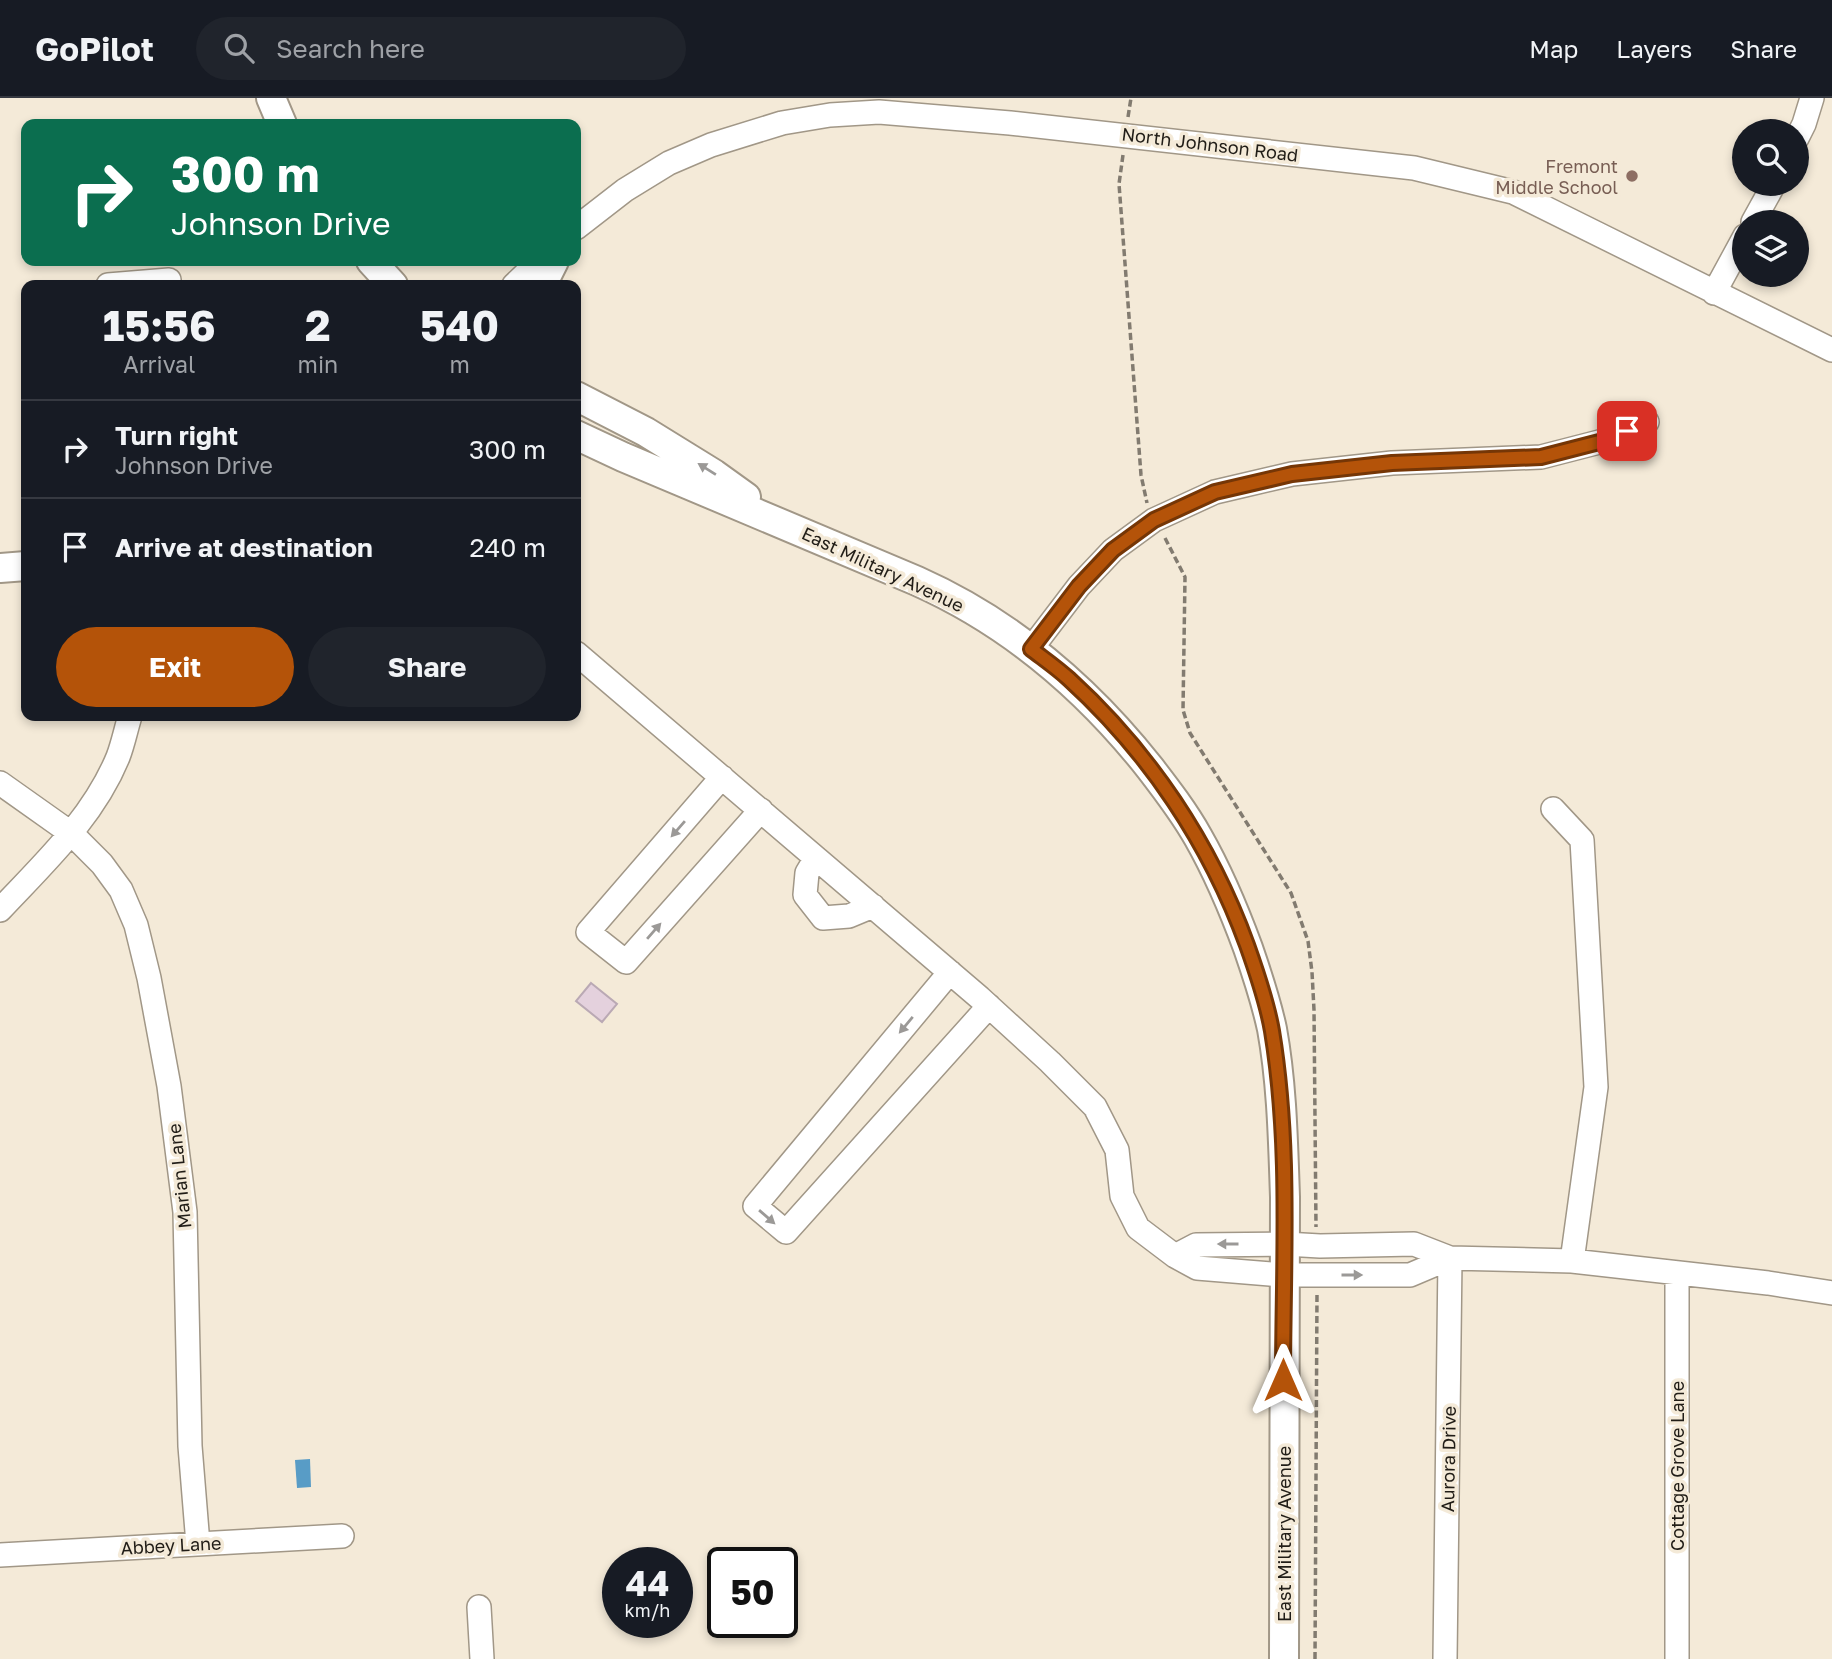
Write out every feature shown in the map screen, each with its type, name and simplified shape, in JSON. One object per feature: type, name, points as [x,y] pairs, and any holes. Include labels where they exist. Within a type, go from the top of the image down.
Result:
[{"type":"main road","points":[[271,98],[280,119]]},
{"type":"main road","points":[[376,266],[388,280]]},
{"type":"main road","points":[[581,399],[646,432],[703,467],[782,523]]},
{"type":"main road","name":"East Military Avenue","points":[[581,437],[937,590],[991,621],[1067,677],[1102,712],[1170,794],[1198,836],[1240,926],[1258,976],[1276,1055],[1283,1126],[1285,1244],[1284,1659]]},
{"type":"main road","points":[[0,568],[21,566]]},
{"type":"street","points":[[1806,119],[1812,98]]},
{"type":"street","name":"North Johnson Road","points":[[581,224],[645,176],[711,145],[782,123],[879,105],[1414,167],[1513,192],[1832,351]]},
{"type":"street","points":[[1714,293],[1732,260]]},
{"type":"street","points":[[519,280],[534,266]]},
{"type":"street","points":[[1031,649],[1079,586],[1113,550],[1154,520],[1215,492],[1304,472],[1392,463],[1541,457],[1607,440],[1647,422]]},
{"type":"street","points":[[581,657],[989,1006],[1095,1107],[1117,1150],[1122,1196],[1138,1228],[1175,1256],[1197,1268],[1283,1275],[1410,1275],[1450,1258]]},
{"type":"street","points":[[0,910],[72,834],[99,793],[118,757],[129,721]]},
{"type":"street","points":[[722,777],[588,932],[626,962],[761,810]]},
{"type":"street","name":"Marian Lane","points":[[0,783],[72,834],[102,864],[121,890],[136,925],[169,1086],[185,1212],[190,1446],[198,1544]]},
{"type":"street","points":[[1553,809],[1582,840],[1596,1087],[1572,1261]]},
{"type":"street","points":[[816,858],[807,873],[805,895],[823,918],[849,916],[873,906]]},
{"type":"street","points":[[950,972],[755,1206],[786,1232],[989,1006]]},
{"type":"street","points":[[1175,1256],[1196,1244],[1414,1244],[1450,1258],[1572,1261],[1768,1283],[1832,1293]]},
{"type":"street","name":"Aurora Drive","points":[[1445,1659],[1450,1258]]},
{"type":"street","name":"Cottage Grove Lane","points":[[1677,1273],[1677,1659]]},
{"type":"street","name":"Abbey Lane","points":[[0,1555],[342,1536]]},
{"type":"street","points":[[479,1606],[482,1659]]},
{"type":"water","points":[[310,1459],[311,1487],[297,1488],[295,1460]]},
{"type":"building","points":[[591,983],[617,1004],[602,1022],[576,1001]]},
{"type":"place","name":"Fremont Middle School","points":[[1632,176]]},
{"type":"route","points":[[1283,1380],[1283,1126],[1272,1028],[1258,976],[1220,880],[1198,836],[1170,794],[1102,712],[1067,677],[1031,649],[1079,586],[1113,550],[1154,520],[1215,492],[1292,474],[1392,463],[1541,457],[1607,440],[1627,431]]}]
